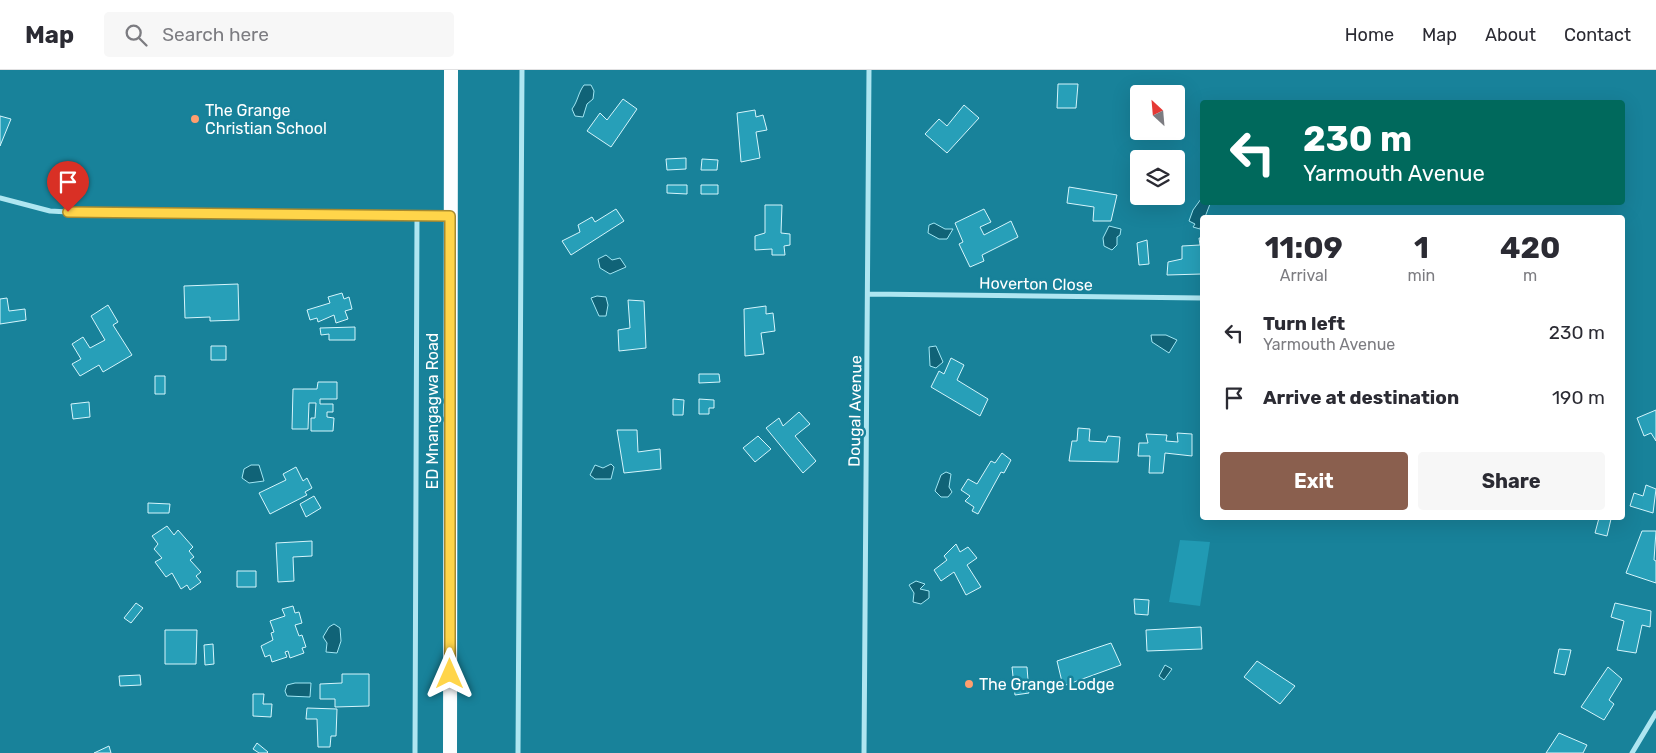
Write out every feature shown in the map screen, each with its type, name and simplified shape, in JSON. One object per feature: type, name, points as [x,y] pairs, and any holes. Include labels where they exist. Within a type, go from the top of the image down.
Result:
[{"type":"highway","name":"ED Mnangagwa Road","points":[[450,753],[451,70]]},
{"type":"street","points":[[518,753],[522,70]]},
{"type":"street","name":"Dougal Avenue","points":[[864,753],[869,70]]},
{"type":"street","points":[[0,198],[50,211],[87,214],[450,216]]},
{"type":"street","points":[[415,753],[417,215]]},
{"type":"street","name":"Hoverton Close","points":[[868,294],[1200,298]]},
{"type":"street","points":[[1632,753],[1656,713]]},
{"type":"shaded area","points":[[584,85],[591,85],[594,91],[593,99],[587,104],[583,117],[575,116],[572,109]]},
{"type":"shaded area","points":[[1200,200],[1200,205],[1210,205],[1206,215],[1200,215],[1200,229],[1193,227],[1195,224],[1189,221],[1193,210]]},
{"type":"shaded area","points":[[934,223],[945,229],[953,229],[947,239],[939,239],[928,233],[929,225]]},
{"type":"shaded area","points":[[1109,226],[1121,229],[1120,235],[1117,237],[1117,245],[1112,250],[1104,246],[1103,238]]},
{"type":"shaded area","points":[[606,255],[612,260],[620,258],[626,267],[610,274],[600,268],[598,259]]},
{"type":"shaded area","points":[[597,296],[606,297],[608,305],[606,316],[599,316],[591,298]]},
{"type":"shaded area","points":[[1151,335],[1166,335],[1177,340],[1169,353],[1152,342]]},
{"type":"shaded area","points":[[936,346],[943,362],[936,368],[930,366],[929,347]]},
{"type":"shaded area","points":[[611,464],[614,467],[611,479],[595,479],[590,475],[595,465],[603,468]]},
{"type":"shaded area","points":[[251,465],[259,465],[264,481],[249,483],[242,478],[244,469]]},
{"type":"shaded area","points":[[946,472],[951,474],[949,487],[952,492],[948,497],[941,497],[935,491],[941,475]]},
{"type":"shaded area","points":[[1180,540],[1210,542],[1200,606],[1169,602]]},
{"type":"shaded area","points":[[916,581],[925,584],[920,589],[929,591],[929,598],[921,604],[913,602],[914,593],[909,585]]},
{"type":"shaded area","points":[[334,624],[340,628],[341,641],[337,653],[326,652],[327,643],[323,637],[329,627]]},
{"type":"shaded area","points":[[1165,665],[1172,669],[1164,680],[1159,676]]},
{"type":"shaded area","points":[[311,683],[310,697],[287,696],[285,691],[287,685]]},
{"type":"building","points":[[1058,84],[1078,84],[1076,108],[1057,108]]},
{"type":"building","points":[[623,99],[637,109],[611,147],[587,131],[600,113],[607,120]]},
{"type":"building","points":[[964,105],[979,118],[947,153],[925,134],[939,119],[947,126]]},
{"type":"building","points":[[755,110],[756,117],[763,115],[767,130],[756,132],[760,158],[741,162],[737,113]]},
{"type":"building","points":[[0,116],[11,119],[0,146]]},
{"type":"building","points":[[686,158],[686,169],[667,170],[666,159]]},
{"type":"building","points":[[702,159],[718,160],[717,170],[701,170]]},
{"type":"building","points":[[667,185],[687,185],[687,194],[667,193]]},
{"type":"building","points":[[701,185],[718,185],[718,194],[701,194]]},
{"type":"building","points":[[1069,187],[1117,195],[1111,221],[1093,221],[1094,207],[1067,203]]},
{"type":"building","points":[[765,205],[782,205],[781,233],[790,234],[790,245],[784,246],[785,255],[772,255],[772,249],[755,250],[755,236],[765,233]]},
{"type":"building","points":[[616,209],[624,221],[571,255],[562,241],[580,232],[578,225],[592,217],[595,222]]},
{"type":"building","points":[[984,209],[991,222],[980,227],[984,235],[1011,221],[1018,237],[982,255],[984,261],[970,267],[959,244],[963,242],[955,223]]},
{"type":"building","points":[[1147,240],[1149,264],[1139,265],[1137,243]]},
{"type":"building","points":[[1200,245],[1200,274],[1167,275],[1168,262],[1182,259],[1182,246]]},
{"type":"building","points":[[238,284],[239,320],[210,321],[210,317],[185,318],[184,286]]},
{"type":"building","points":[[342,293],[344,299],[349,297],[352,309],[345,311],[348,319],[336,323],[334,315],[318,322],[317,318],[310,320],[307,310],[330,303],[328,297]]},
{"type":"building","points":[[7,298],[9,311],[25,309],[26,320],[0,324],[0,299]]},
{"type":"building","points":[[628,300],[644,301],[646,348],[619,351],[618,330],[630,328]]},
{"type":"building","points":[[108,305],[118,322],[113,325],[132,355],[103,372],[99,365],[80,376],[72,364],[81,359],[72,344],[83,337],[90,348],[105,340],[91,316]]},
{"type":"building","points":[[766,306],[766,314],[773,313],[775,331],[761,333],[764,354],[745,356],[744,309]]},
{"type":"building","points":[[355,327],[355,340],[329,340],[329,334],[321,335],[320,328]]},
{"type":"building","points":[[211,346],[226,346],[226,360],[211,360]]},
{"type":"building","points":[[951,358],[964,365],[957,380],[988,399],[980,416],[931,387],[939,371],[944,374]]},
{"type":"building","points":[[699,374],[719,374],[720,382],[699,383]]},
{"type":"building","points":[[155,376],[165,376],[165,394],[155,394]]},
{"type":"building","points":[[318,382],[337,382],[337,399],[320,399],[320,404],[333,404],[333,412],[327,412],[327,417],[334,418],[333,431],[311,431],[311,418],[315,418],[316,403],[309,403],[308,429],[292,429],[293,389],[317,389]]},
{"type":"building","points":[[673,399],[684,400],[683,415],[673,415]]},
{"type":"building","points":[[699,399],[714,400],[714,408],[709,408],[709,414],[699,414]]},
{"type":"building","points":[[89,402],[90,417],[73,419],[71,404]]},
{"type":"building","points":[[1656,410],[1656,441],[1651,433],[1644,436],[1637,418]]},
{"type":"building","points":[[799,412],[810,424],[795,436],[816,461],[803,473],[766,428],[779,418],[783,426]]},
{"type":"building","points":[[1078,428],[1090,429],[1089,441],[1106,442],[1108,436],[1120,437],[1118,462],[1069,461],[1072,441],[1077,441]]},
{"type":"building","points":[[617,430],[637,430],[638,452],[660,449],[661,469],[624,473]]},
{"type":"building","points":[[1177,433],[1192,434],[1192,456],[1165,453],[1163,473],[1149,473],[1150,456],[1138,456],[1139,443],[1148,443],[1146,434],[1167,435],[1166,441],[1178,442]]},
{"type":"building","points":[[758,436],[771,449],[755,462],[743,448]]},
{"type":"building","points":[[1002,453],[1011,460],[1004,473],[1001,472],[978,514],[972,511],[974,507],[965,501],[970,496],[961,490],[968,479],[977,484],[991,461],[995,463]]},
{"type":"building","points":[[296,467],[303,481],[307,478],[312,488],[305,492],[307,495],[270,514],[259,493],[286,480],[283,474]]},
{"type":"building","points":[[1646,485],[1656,489],[1653,513],[1630,506],[1634,493],[1643,496]]},
{"type":"building","points":[[314,496],[321,508],[306,517],[300,504]]},
{"type":"building","points":[[148,503],[170,504],[169,513],[148,513]]},
{"type":"building","points":[[1598,520],[1611,520],[1607,536],[1595,533]]},
{"type":"building","points":[[167,526],[174,535],[178,530],[193,547],[189,551],[194,557],[190,560],[201,572],[196,576],[201,582],[190,590],[187,585],[181,589],[172,573],[166,577],[155,562],[162,558],[154,549],[158,544],[152,536]]},
{"type":"building","points":[[1642,531],[1656,531],[1654,560],[1656,561],[1656,583],[1626,573]]},
{"type":"building","points":[[312,541],[312,556],[293,557],[294,581],[278,582],[276,543]]},
{"type":"building","points":[[956,544],[960,552],[968,547],[977,558],[967,565],[981,587],[966,595],[954,572],[941,581],[934,570],[947,560],[944,556]]},
{"type":"building","points":[[237,571],[256,571],[256,587],[237,587]]},
{"type":"building","points":[[1134,599],[1149,600],[1148,615],[1135,614]]},
{"type":"building","points":[[136,603],[143,608],[131,623],[124,618]]},
{"type":"building","points":[[1615,603],[1651,611],[1650,627],[1642,625],[1636,653],[1617,650],[1624,621],[1611,617]]},
{"type":"building","points":[[293,606],[295,613],[299,612],[302,623],[295,625],[299,636],[302,635],[306,647],[302,648],[304,653],[290,658],[288,651],[285,652],[287,657],[272,662],[270,655],[265,657],[261,646],[273,640],[271,633],[274,632],[270,621],[285,616],[282,609]]},
{"type":"building","points":[[1201,627],[1202,649],[1147,651],[1146,630]]},
{"type":"building","points":[[165,630],[197,630],[196,664],[165,664]]},
{"type":"building","points":[[1111,643],[1121,665],[1063,686],[1057,661]]},
{"type":"building","points":[[213,644],[214,664],[205,665],[204,645]]},
{"type":"building","points":[[1559,649],[1571,650],[1565,675],[1554,673]]},
{"type":"building","points":[[1257,661],[1295,686],[1280,704],[1244,677]]},
{"type":"building","points":[[1012,667],[1027,667],[1029,693],[1015,695]]},
{"type":"building","points":[[1608,667],[1622,679],[1609,700],[1614,704],[1604,720],[1581,707]]},
{"type":"building","points":[[342,674],[369,674],[369,706],[335,707],[335,699],[320,699],[320,684],[342,683]]},
{"type":"building","points":[[140,675],[141,685],[120,686],[119,676]]},
{"type":"building","points":[[253,694],[264,694],[263,704],[272,704],[271,717],[253,716]]},
{"type":"building","points":[[307,708],[337,709],[336,736],[331,736],[330,747],[318,747],[317,719],[306,719]]},
{"type":"building","points":[[1559,733],[1587,745],[1583,753],[1546,753]]},
{"type":"building","points":[[257,743],[268,752],[259,753],[253,749]]},
{"type":"building","points":[[109,746],[111,753],[94,753]]},
{"type":"place","name":"The Grange Christian School","points":[[195,119]]},
{"type":"place","name":"The Grange Lodge","points":[[969,684]]},
{"type":"route","points":[[68,212],[87,214],[450,216],[450,674]]}]
